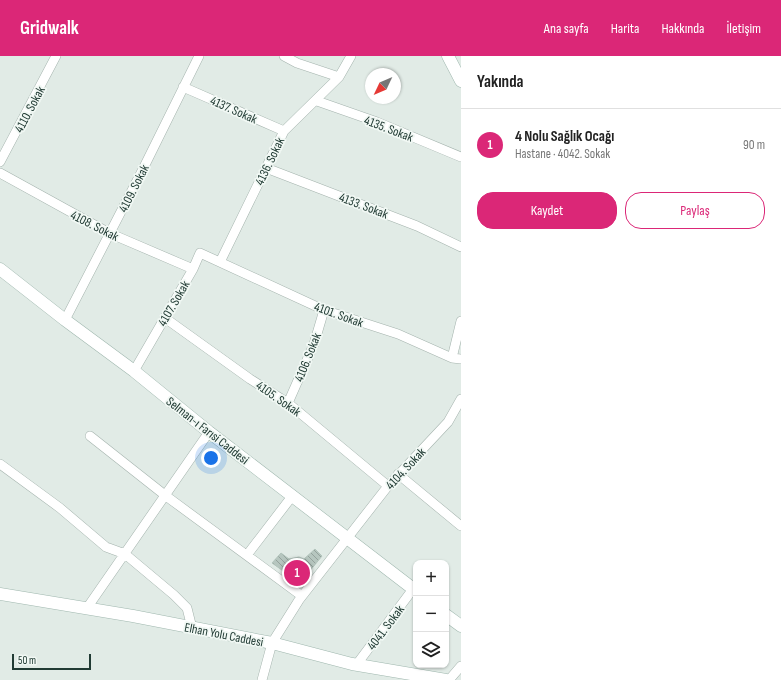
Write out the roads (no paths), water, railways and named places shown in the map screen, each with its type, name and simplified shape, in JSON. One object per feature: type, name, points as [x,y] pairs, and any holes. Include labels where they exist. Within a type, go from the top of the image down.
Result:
[{"type":"main road","points":[[448,56],[460,75]]},
{"type":"main road","name":"Selman-ı Farısi Caddesi","points":[[0,269],[65,320],[134,371],[209,432],[348,537],[413,588]]},
{"type":"main road","name":"Elhan Yolu Caddesi","points":[[0,594],[87,608],[272,643],[410,677],[447,680]]},
{"type":"main road","points":[[449,617],[461,626]]},
{"type":"street","name":"4110. Sokak","points":[[0,162],[56,56]]},
{"type":"street","name":"4109. Sokak","points":[[65,320],[199,56]]},
{"type":"street","points":[[284,56],[297,63],[339,77]]},
{"type":"street","name":"4136. Sokak","points":[[220,262],[284,131],[317,101],[339,77],[351,56]]},
{"type":"street","name":"4137. Sokak","points":[[183,86],[284,131]]},
{"type":"street","name":"4135. Sokak","points":[[317,101],[461,157]]},
{"type":"street","name":"4133. Sokak","points":[[266,168],[417,226],[461,247]]},
{"type":"street","name":"4108. Sokak","points":[[0,173],[110,233],[193,269]]},
{"type":"street","name":"4107. Sokak","points":[[134,371],[193,269],[200,253],[220,262]]},
{"type":"street","name":"4101. Sokak","points":[[220,262],[324,310],[398,334],[456,358]]},
{"type":"street","name":"4106. Sokak","points":[[288,403],[314,344],[324,310]]},
{"type":"street","name":"4105. Sokak","points":[[165,318],[250,379],[288,403],[388,486]]},
{"type":"street","points":[[456,358],[461,321]]},
{"type":"street","name":"4104. Sokak","points":[[262,680],[272,643],[302,596],[398,474],[448,422],[461,398]]},
{"type":"street","points":[[87,608],[209,432]]},
{"type":"street","points":[[90,436],[166,496],[302,596]]},
{"type":"street","points":[[0,464],[60,508],[106,547],[125,554],[174,595],[187,608],[192,628]]},
{"type":"street","points":[[398,474],[461,526]]},
{"type":"street","points":[[247,555],[293,495]]},
{"type":"street","name":"4041. Sokak","points":[[357,664],[413,593]]},
{"type":"street","points":[[447,680],[461,666]]},
{"type":"place","name":"4 Nolu Sağlık Ocağı","points":[[297,573]]}]
